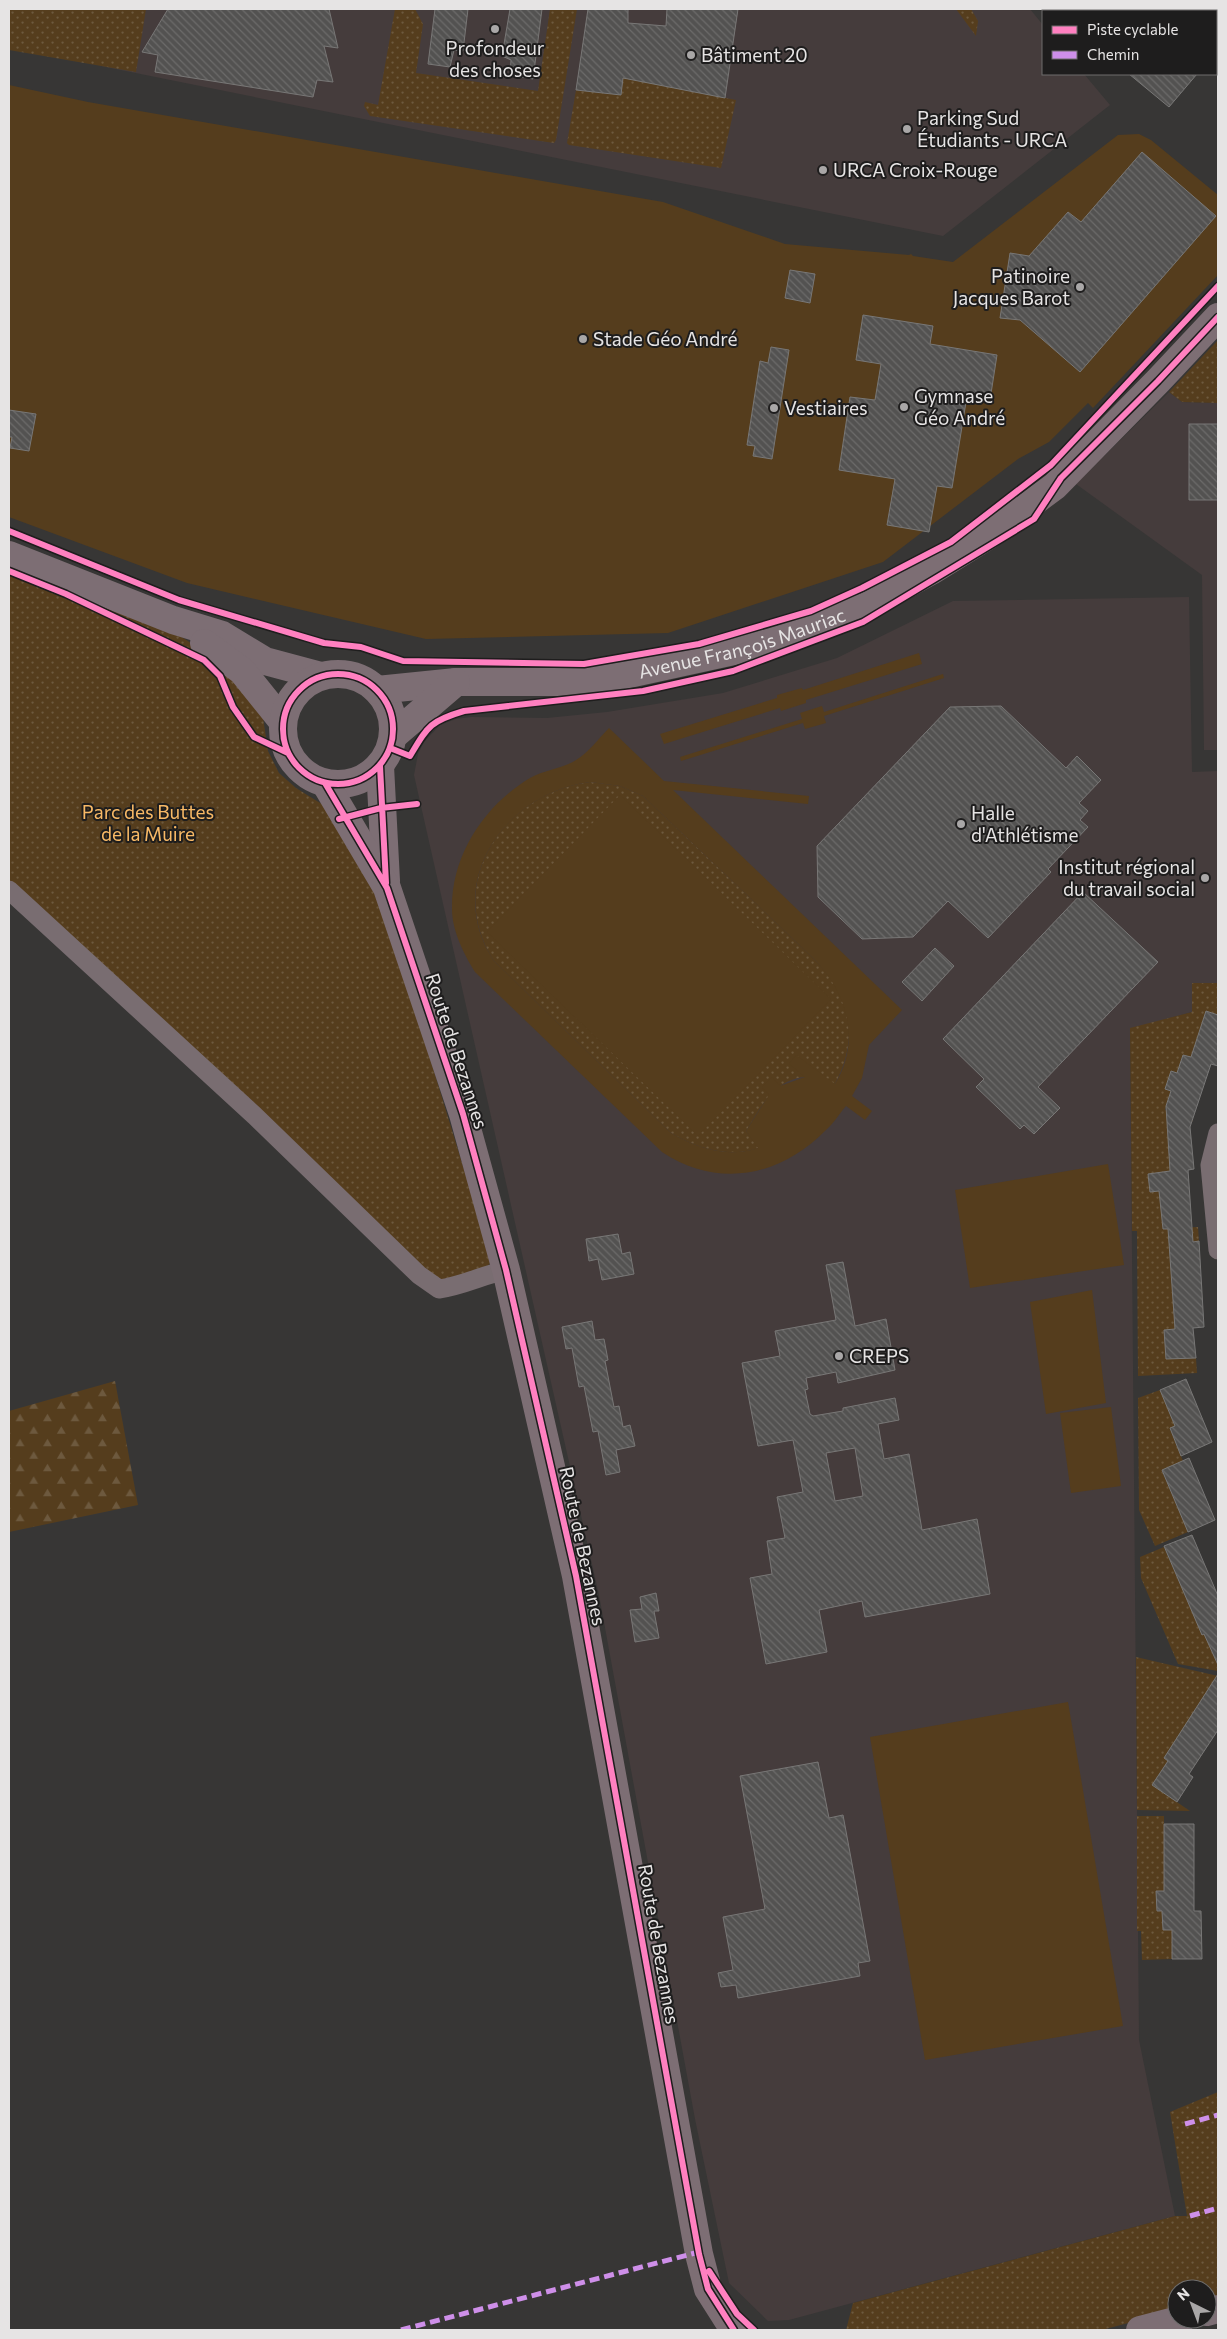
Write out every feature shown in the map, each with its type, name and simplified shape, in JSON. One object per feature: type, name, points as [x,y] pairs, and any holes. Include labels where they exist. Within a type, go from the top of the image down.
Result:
[{"type":"street","name":"Avenue François Mauriac","points":[[377,690],[456,682],[560,682],[615,677],[752,647],[867,606],[931,571],[988,535],[1054,486],[1158,381],[1218,317]]},
{"type":"street","points":[[9,555],[173,620],[222,635],[265,661],[321,676]]},
{"type":"street","points":[[173,620],[242,671],[283,722]]},
{"type":"street","points":[[336,674],[351,676],[365,681],[377,690],[390,711],[393,736],[390,748],[380,766],[360,780],[343,784],[325,783],[310,777],[297,767],[288,753],[284,738],[283,722],[288,707],[296,694],[307,683],[321,676],[336,674]]},
{"type":"street","points":[[393,736],[456,682]]},
{"type":"street","name":"Route de Bezannes","points":[[380,766],[387,888]]},
{"type":"street","name":"Route de Bezannes","points":[[325,783],[387,888],[462,1114],[506,1270],[576,1576],[699,2254]]},
{"type":"street","points":[[9,890],[255,1116],[419,1275],[439,1289],[455,1287],[486,1275],[506,1270]]},
{"type":"street","points":[[1217,1137],[1210,1165],[1218,1250]]},
{"type":"street","points":[[699,2254],[708,2289],[734,2330]]},
{"type":"street","points":[[699,2254],[717,2286],[732,2307],[754,2330]]},
{"type":"street","points":[[1140,2330],[1167,2323]]},
{"type":"shaded area","name":"URCA Croix-Rouge","points":[[9,9],[1030,9],[1042,24],[1042,75],[1085,75],[1110,105],[943,236],[101,66]]},
{"type":"shaded area","points":[[1169,392],[1182,402],[1218,403],[1218,750],[1204,750],[1202,575],[1076,484]]},
{"type":"shaded area","name":"CREPS","points":[[1189,597],[1192,772],[1218,771],[1218,983],[1192,983],[1192,1012],[1130,1029],[1139,2040],[1175,2216],[789,2320],[768,2321],[729,2283],[695,2119],[599,1595],[414,775],[418,754],[424,742],[440,725],[456,719],[471,717],[547,718],[607,712],[723,693],[837,658],[953,601]]},
{"type":"green space","points":[[9,9],[146,9],[136,72],[9,50]]},
{"type":"green space","points":[[395,9],[415,9],[423,24],[416,73],[538,91],[550,9],[577,9],[554,143],[370,116],[364,106],[365,102],[378,105]]},
{"type":"green space","points":[[956,9],[971,9],[978,21],[976,36]]},
{"type":"green space","points":[[628,24],[649,83],[736,100],[721,168],[569,145],[567,143],[576,90],[621,95]]},
{"type":"green space","name":"Stade Géo André","points":[[9,85],[88,102],[663,202],[785,244],[911,254],[913,256],[953,262],[1118,135],[1139,134],[1151,140],[1218,195],[1218,275],[1093,408],[1088,403],[1049,442],[1018,459],[883,562],[668,633],[426,639],[187,583],[9,517]]},
{"type":"green space","points":[[1218,340],[1218,403],[1182,402],[1169,392]]},
{"type":"green space","name":"Parc des Buttes de la Muire","points":[[9,565],[180,636],[208,654],[261,704],[268,751],[279,773],[296,788],[333,811],[359,854],[395,944],[492,1261],[485,1269],[444,1286],[9,884]]},
{"type":"green space","points":[[919,653],[922,664],[806,700],[806,703],[781,711],[780,708],[664,744],[660,734],[777,698],[777,695],[802,688],[803,690]]},
{"type":"green space","points":[[943,674],[944,678],[824,716],[826,723],[805,729],[803,723],[681,761],[680,757],[802,719],[800,713],[822,706],[824,712]]},
{"type":"green space","points":[[609,728],[664,781],[809,796],[808,804],[673,790],[902,1010],[869,1045],[862,1078],[852,1096],[872,1111],[865,1120],[846,1106],[829,1127],[808,1146],[789,1158],[769,1167],[748,1173],[726,1174],[705,1171],[683,1164],[662,1152],[475,972],[456,934],[452,909],[453,889],[464,851],[485,817],[514,789],[536,775],[576,760]],"holes":[[[590,782],[620,786],[643,796],[815,960],[836,988],[843,1003],[849,1035],[843,1068],[835,1084],[796,1055],[789,1064],[805,1077],[780,1086],[772,1077],[762,1087],[769,1095],[746,1131],[758,1148],[747,1151],[724,1152],[692,1144],[671,1133],[494,961],[480,931],[475,902],[479,873],[491,846],[509,823],[532,804],[559,790]]]},
{"type":"green space","points":[[590,782],[620,786],[643,796],[815,960],[827,974],[844,1003],[849,1034],[843,1067],[835,1084],[804,1077],[793,1079],[776,1090],[763,1104],[746,1131],[759,1148],[747,1151],[724,1152],[692,1144],[671,1133],[494,961],[480,931],[475,902],[479,873],[491,846],[508,823],[532,804],[559,790]]},
{"type":"green space","points":[[620,795],[831,999],[698,1136],[487,932]]},
{"type":"green space","points":[[1192,983],[1218,983],[1218,1015],[1206,1011],[1192,1058],[1183,1055],[1177,1073],[1171,1071],[1165,1089],[1171,1091],[1165,1110],[1193,1120],[1170,1164],[1170,1171],[1149,1174],[1150,1191],[1160,1191],[1163,1229],[1198,1227],[1199,1241],[1169,1243],[1175,1329],[1164,1330],[1166,1359],[1196,1358],[1197,1373],[1138,1376],[1137,1231],[1132,1231],[1130,1028],[1192,1012]]},
{"type":"green space","points":[[1108,1164],[1124,1265],[970,1288],[955,1190]]},
{"type":"green space","points":[[1092,1290],[1106,1403],[1046,1414],[1030,1302]]},
{"type":"green space","points":[[115,1381],[138,1505],[9,1532],[9,1411]]},
{"type":"green space","points":[[1160,1390],[1175,1426],[1170,1429],[1183,1461],[1162,1471],[1188,1532],[1155,1546],[1139,1510],[1138,1398]]},
{"type":"green space","points":[[1111,1407],[1121,1486],[1071,1493],[1060,1413]]},
{"type":"green space","points":[[1164,1547],[1202,1634],[1205,1634],[1218,1665],[1218,1671],[1178,1664],[1141,1578],[1140,1557]]},
{"type":"green space","points":[[1136,1657],[1218,1676],[1218,1689],[1212,1685],[1164,1758],[1168,1761],[1152,1785],[1190,1811],[1137,1810]]},
{"type":"green space","points":[[1068,1702],[1123,2026],[925,2060],[870,1737]]},
{"type":"green space","points":[[1137,1816],[1164,1816],[1164,1891],[1156,1892],[1157,1910],[1162,1911],[1163,1930],[1172,1930],[1172,1959],[1142,1960],[1141,1931],[1137,1931]]},
{"type":"green space","points":[[1218,2092],[1218,2299],[1217,2279],[1167,2279],[1167,2313],[1102,2330],[846,2330],[853,2303],[1175,2216],[1187,2216],[1170,2112]]},
{"type":"building","points":[[168,9],[329,9],[338,48],[324,46],[333,82],[317,80],[313,97],[155,72],[158,55],[142,52]]},
{"type":"building","points":[[435,9],[468,9],[463,51],[454,50],[450,67],[428,64]]},
{"type":"building","points":[[510,9],[542,9],[533,79],[510,75],[511,60],[502,56]]},
{"type":"building","points":[[588,9],[628,9],[628,23],[666,26],[667,9],[738,9],[725,98],[623,78],[621,95],[576,90]]},
{"type":"building","points":[[1130,75],[1196,75],[1169,107]]},
{"type":"building","name":"Patinoire Jacques Barot","points":[[1142,152],[1216,216],[1080,372],[1020,320],[1000,318],[1010,253],[1029,256],[1068,212],[1081,222]]},
{"type":"building","points":[[790,270],[815,274],[810,303],[785,298]]},
{"type":"building","name":"Gymnase Géo André","points":[[863,315],[933,326],[930,344],[997,355],[990,400],[967,396],[952,488],[937,486],[929,532],[887,525],[895,479],[839,470],[850,397],[875,400],[881,364],[856,360]]},
{"type":"building","name":"Vestiaires","points":[[771,347],[789,350],[772,459],[753,456],[755,446],[747,445],[760,361],[768,363]]},
{"type":"building","points":[[9,410],[36,414],[29,451],[10,448],[12,437],[9,437]]},
{"type":"building","points":[[1189,424],[1218,424],[1218,500],[1189,500]]},
{"type":"building","name":"Halle d'Athlétisme","points":[[1001,706],[1066,768],[1077,756],[1101,780],[1079,803],[1088,811],[1080,820],[1088,827],[1048,869],[1051,872],[988,938],[948,901],[913,937],[862,939],[818,897],[817,846],[950,707]]},
{"type":"building","points":[[1083,892],[1158,962],[1038,1087],[1060,1108],[1034,1134],[1024,1125],[1020,1129],[976,1087],[984,1079],[943,1039]]},
{"type":"building","points":[[935,948],[954,966],[922,1001],[902,982]]},
{"type":"building","points":[[1206,1011],[1218,1015],[1218,1066],[1211,1064],[1190,1127],[1194,1169],[1188,1170],[1193,1242],[1199,1241],[1204,1327],[1193,1328],[1196,1358],[1166,1359],[1164,1330],[1175,1329],[1168,1229],[1163,1229],[1159,1191],[1150,1192],[1148,1174],[1170,1171],[1166,1106],[1171,1091],[1165,1089],[1171,1071],[1177,1073],[1183,1055],[1191,1057]]},
{"type":"building","points":[[618,1234],[622,1254],[630,1252],[634,1274],[602,1280],[598,1259],[589,1261],[586,1239]]},
{"type":"building","points":[[843,1262],[855,1326],[886,1319],[895,1370],[838,1383],[836,1372],[806,1378],[808,1389],[805,1390],[810,1414],[813,1416],[843,1411],[843,1408],[895,1398],[899,1420],[878,1424],[884,1459],[909,1454],[922,1530],[977,1519],[990,1594],[865,1617],[862,1601],[819,1610],[827,1652],[766,1664],[750,1578],[772,1574],[767,1541],[785,1538],[777,1497],[803,1492],[793,1440],[758,1446],[742,1363],[780,1356],[775,1331],[836,1320],[826,1265]],"holes":[[[855,1448],[863,1496],[835,1501],[826,1453]]]},
{"type":"building","points":[[592,1321],[595,1340],[604,1339],[608,1360],[605,1361],[614,1407],[619,1406],[623,1427],[630,1425],[635,1446],[616,1450],[620,1472],[606,1475],[598,1431],[593,1432],[584,1386],[579,1387],[572,1348],[566,1349],[562,1327]]},
{"type":"building","points":[[1186,1379],[1212,1442],[1181,1456],[1170,1428],[1175,1426],[1160,1390]]},
{"type":"building","points":[[1189,1458],[1215,1520],[1188,1532],[1162,1470]]},
{"type":"building","points":[[1192,1535],[1218,1596],[1218,1665],[1204,1634],[1202,1635],[1164,1546]]},
{"type":"building","points":[[656,1593],[659,1611],[654,1611],[659,1638],[635,1642],[630,1610],[642,1609],[640,1597]]},
{"type":"building","points":[[1218,1674],[1218,1730],[1189,1774],[1193,1777],[1177,1802],[1152,1785],[1168,1761],[1164,1758]]},
{"type":"building","points":[[818,1762],[829,1818],[843,1815],[870,1961],[858,1963],[860,1976],[738,1998],[736,1985],[721,1987],[718,1973],[733,1970],[723,1917],[765,1909],[740,1776]]},
{"type":"building","points":[[1164,1824],[1194,1824],[1194,1911],[1201,1911],[1202,1959],[1172,1959],[1172,1930],[1163,1930],[1162,1911],[1157,1911],[1156,1891],[1164,1891]]},
{"type":"marked path","points":[[1185,2124],[1218,2115]]},
{"type":"marked path","points":[[1190,2216],[1218,2208]]},
{"type":"marked path","points":[[401,2330],[699,2252]]},
{"type":"cycle path","points":[[9,531],[179,600],[324,643],[361,647],[403,661],[584,664],[699,644],[811,611],[862,588],[951,542],[1051,465],[1218,286]]},
{"type":"cycle path","points":[[390,748],[410,756],[431,726],[444,718],[464,711],[643,691],[733,671],[863,622],[1034,519],[1061,478],[1158,381],[1218,317]]},
{"type":"cycle path","points":[[9,571],[66,594],[204,660],[220,676],[233,707],[254,737],[288,753]]},
{"type":"cycle path","points":[[338,674],[359,678],[377,690],[389,708],[393,729],[389,750],[377,768],[359,780],[338,784],[317,780],[299,768],[287,750],[283,729],[287,708],[299,690],[317,678],[338,674]]},
{"type":"cycle path","points":[[380,766],[386,883]]},
{"type":"cycle path","points":[[325,783],[387,888],[463,1114],[506,1270],[576,1576],[699,2254],[708,2289],[734,2330]]},
{"type":"cycle path","points":[[339,819],[381,808],[417,804]]},
{"type":"cycle path","points":[[709,2271],[737,2314],[754,2330]]},
{"type":"place","name":"Profondeur des choses","points":[[495,29]]},
{"type":"place","name":"Bâtiment 20","points":[[691,55]]},
{"type":"place","name":"Parking Sud Étudiants - URCA","points":[[907,129]]},
{"type":"place","name":"URCA Croix-Rouge","points":[[823,170]]},
{"type":"place","name":"Patinoire Jacques Barot","points":[[1080,287]]},
{"type":"place","name":"Stade Géo André","points":[[583,339]]},
{"type":"place","name":"Gymnase Géo André","points":[[904,407]]},
{"type":"place","name":"Vestiaires","points":[[774,408]]},
{"type":"place","name":"Halle d'Athlétisme","points":[[961,824]]},
{"type":"place","name":"Institut régional du travail social","points":[[1205,878]]},
{"type":"place","name":"CREPS","points":[[839,1356]]}]
